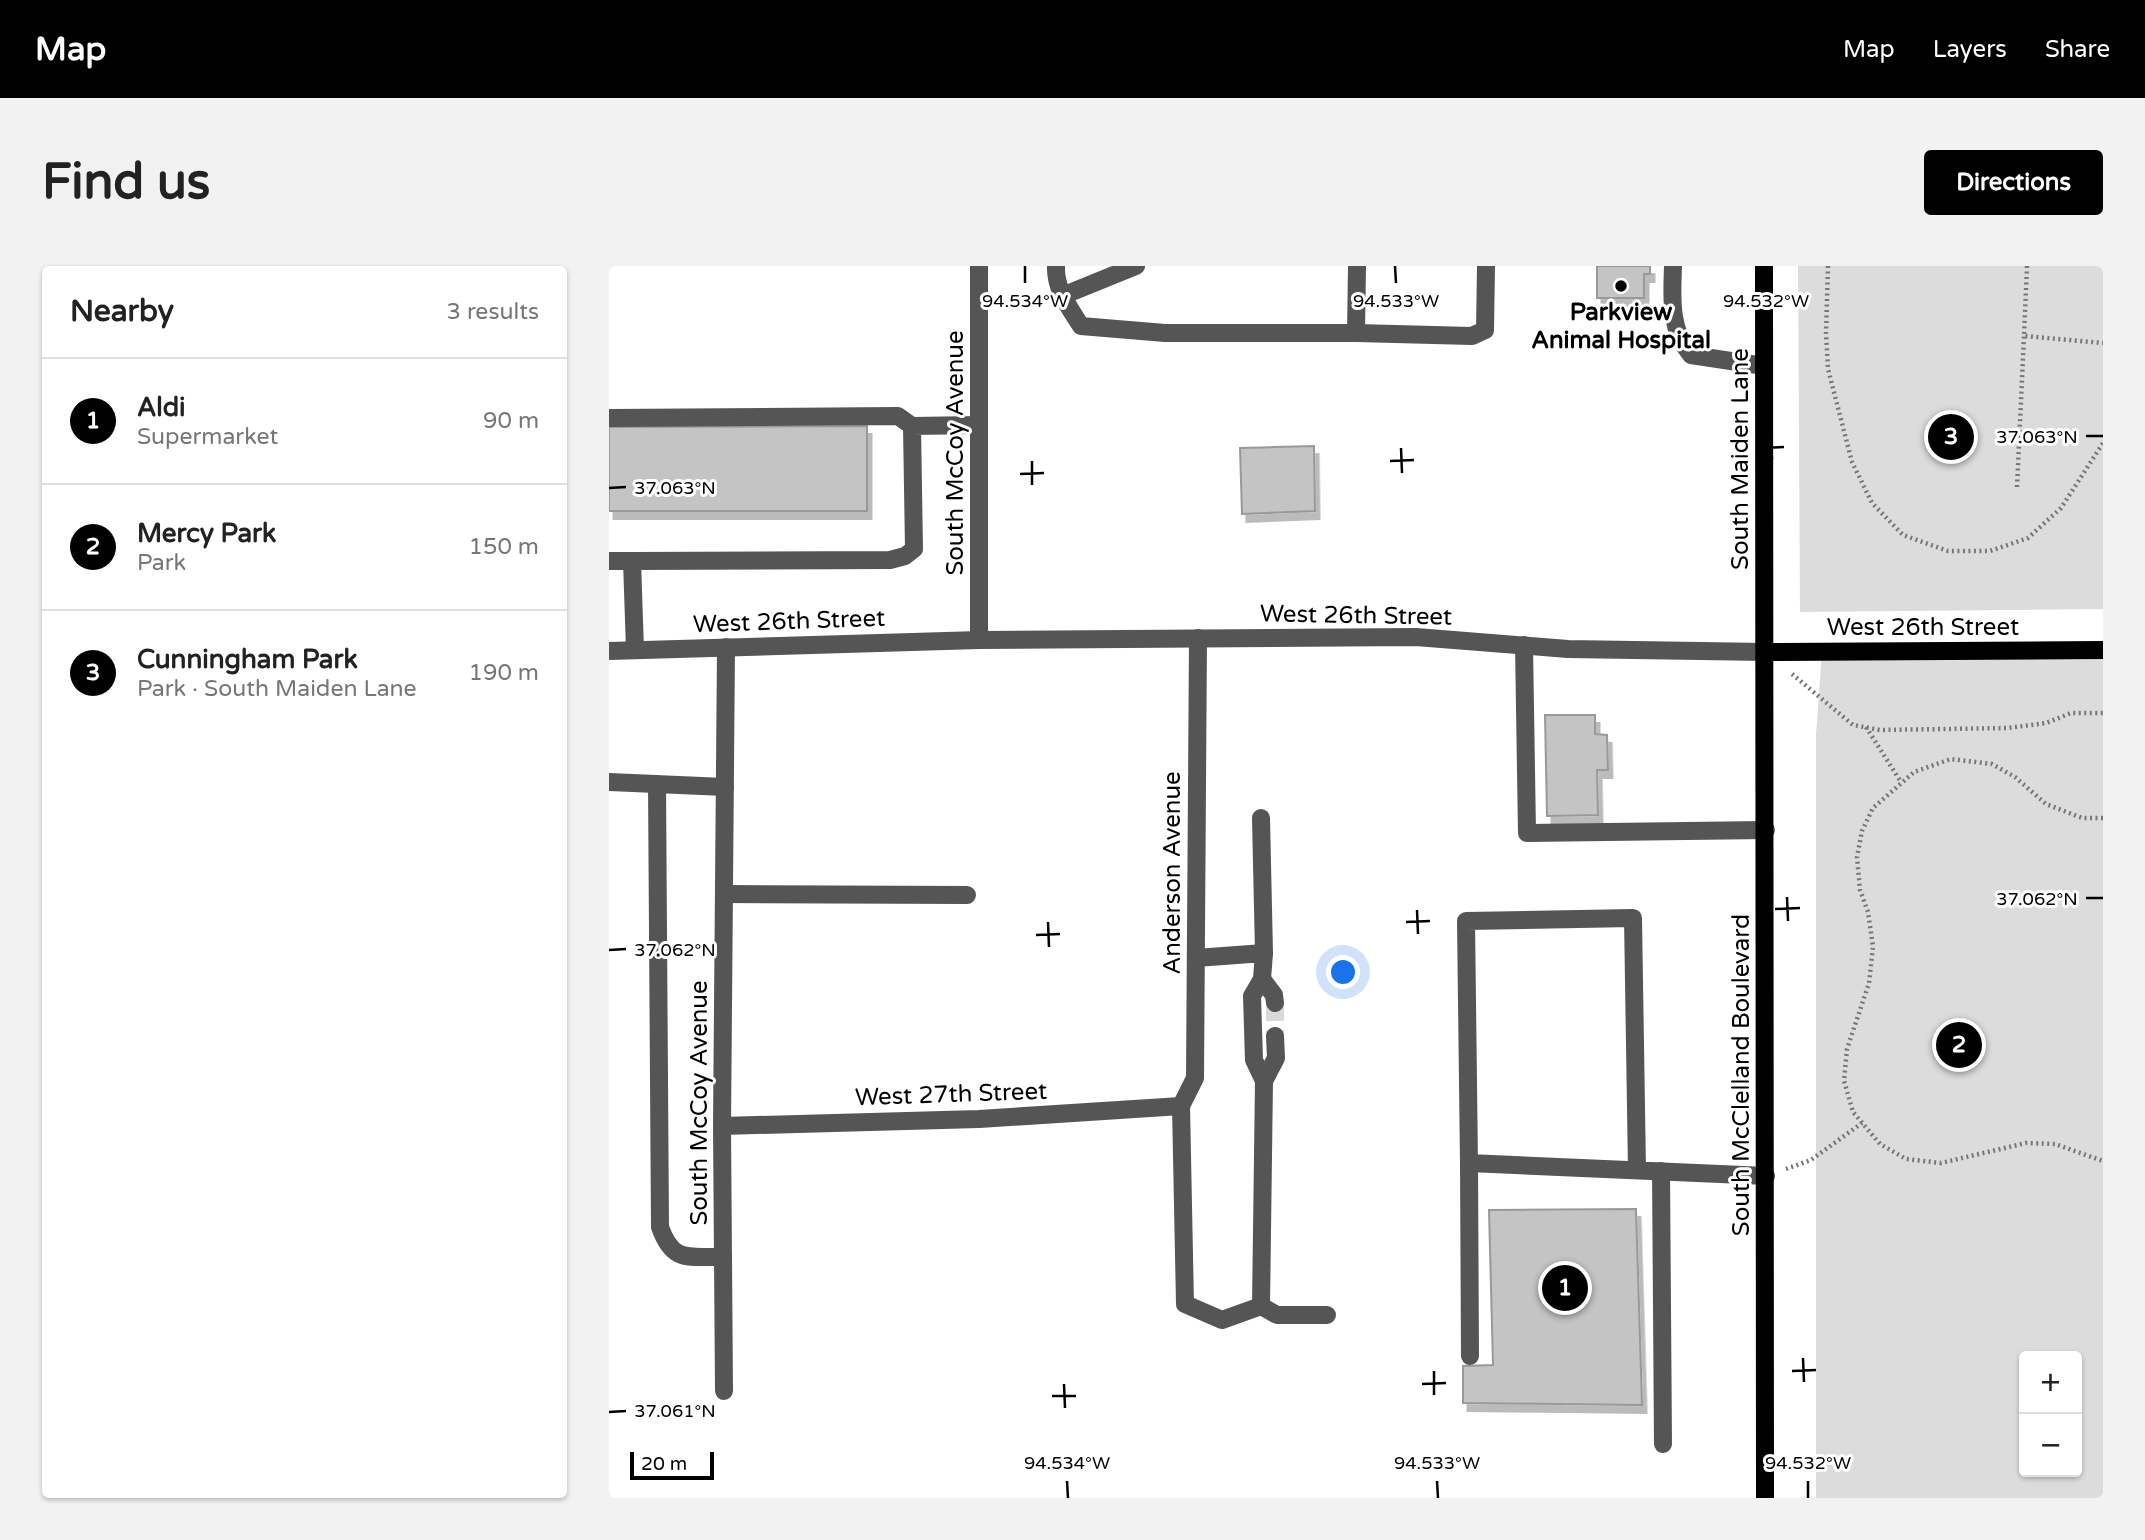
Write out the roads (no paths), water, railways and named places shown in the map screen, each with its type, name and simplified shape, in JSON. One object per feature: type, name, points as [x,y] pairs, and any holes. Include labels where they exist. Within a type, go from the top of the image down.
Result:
[{"type":"main road","name":"South Maiden Lane","points":[[1764,266],[1766,652]]},
{"type":"main road","name":"West 26th Street","points":[[1766,652],[2103,650]]},
{"type":"main road","name":"South McClelland Boulevard","points":[[1765,1498],[1766,652]]},
{"type":"street","name":"South McCoy Avenue","points":[[979,266],[979,640]]},
{"type":"street","points":[[1056,266],[1055,275],[1062,296],[1081,326],[1165,333],[1472,336],[1485,330],[1486,266]]},
{"type":"street","points":[[1062,296],[1136,266]]},
{"type":"street","points":[[1356,333],[1357,266]]},
{"type":"street","points":[[1673,266],[1672,312],[1681,343],[1691,355],[1764,366]]},
{"type":"street","points":[[609,418],[898,416],[912,426],[979,425]]},
{"type":"street","points":[[609,561],[890,561],[905,556],[914,549],[912,426]]},
{"type":"street","points":[[632,561],[635,650]]},
{"type":"street","name":"West 26th Street","points":[[609,651],[979,640],[1416,637],[1568,649],[1766,652]]},
{"type":"street","name":"Anderson Avenue","points":[[1181,1105],[1195,1078],[1198,638]]},
{"type":"street","points":[[1524,645],[1527,833],[1766,830]]},
{"type":"street","name":"South McCoy Avenue","points":[[724,1391],[722,1126],[726,648]]},
{"type":"street","points":[[609,782],[725,788]]},
{"type":"street","points":[[657,784],[660,1227],[664,1239],[673,1251],[685,1256],[723,1257]]},
{"type":"street","points":[[1261,818],[1262,979],[1252,996],[1254,1060],[1263,1082],[1261,1306]]},
{"type":"street","points":[[724,894],[967,895]]},
{"type":"street","points":[[1470,1356],[1466,920],[1633,918],[1637,1170]]},
{"type":"street","points":[[1196,958],[1263,953]]},
{"type":"street","points":[[1262,979],[1274,995],[1275,1003]]},
{"type":"street","points":[[1263,1082],[1276,1058],[1275,1036]]},
{"type":"street","points":[[1181,1105],[1185,1304],[1222,1320],[1261,1306],[1277,1315],[1327,1315]]},
{"type":"street","name":"West 27th Street","points":[[722,1126],[979,1119],[1181,1105]]},
{"type":"street","points":[[1468,1163],[1766,1176]]},
{"type":"street","points":[[1661,1171],[1663,1444]]},
{"type":"tunnel","points":[[1275,1003],[1275,1036]]},
{"type":"place","name":"Parkview Animal Hospital","points":[[1621,286]]},
{"type":"place","name":"Cunningham Park","points":[[1951,437]]},
{"type":"place","name":"Mercy Park","points":[[1959,1045]]},
{"type":"place","name":"Aldi","points":[[1565,1288]]}]
